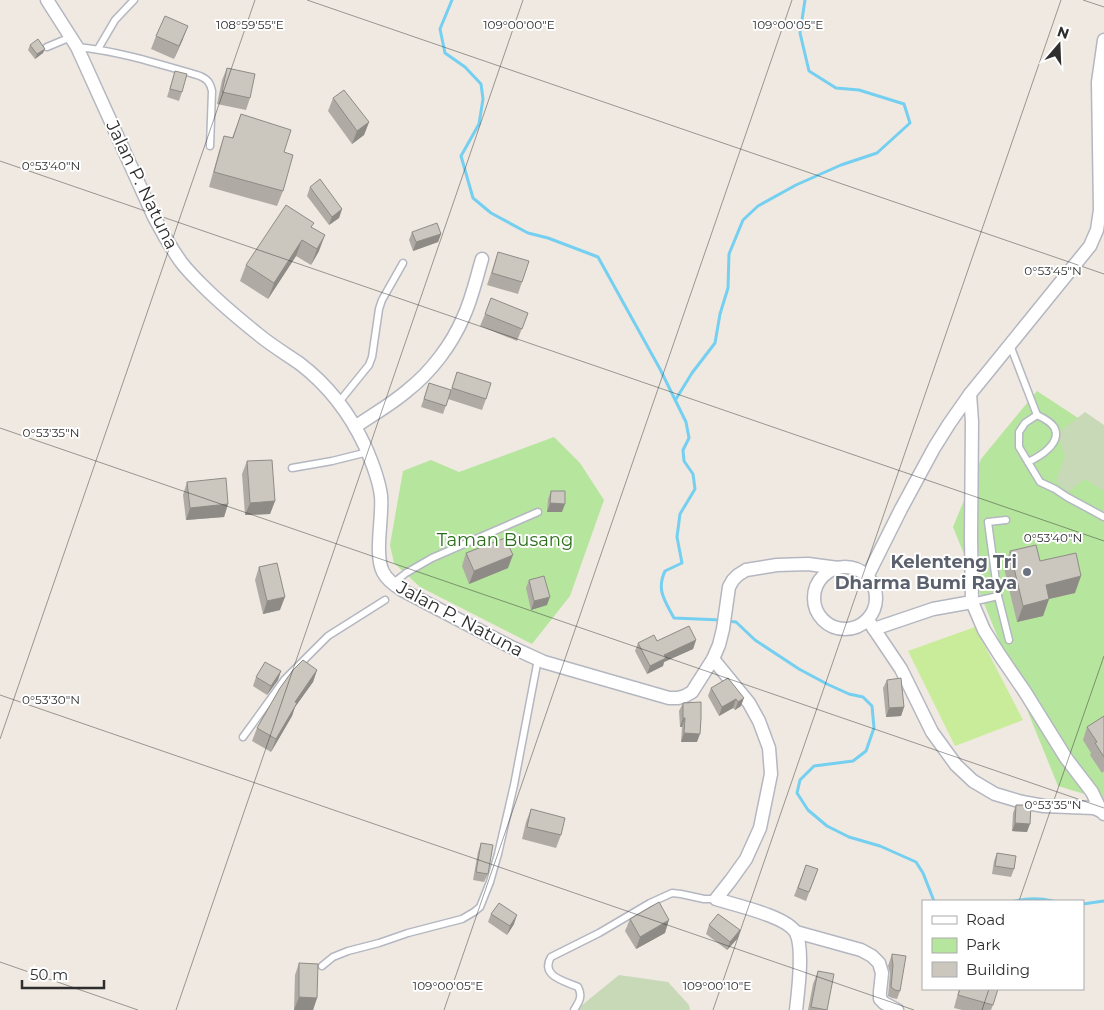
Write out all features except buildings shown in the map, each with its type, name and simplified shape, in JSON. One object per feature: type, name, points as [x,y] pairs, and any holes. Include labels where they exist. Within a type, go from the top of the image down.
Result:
[{"type":"street","name":"Jalan P. Natuna","points":[[47,0],[74,42],[154,217],[182,263],[227,308],[260,336],[300,364],[319,381],[339,402],[355,427],[368,452],[379,482],[381,496],[379,551],[382,571],[397,589],[538,660],[669,698],[678,698],[692,692],[713,659],[719,645],[729,587],[733,580],[746,570],[777,565],[808,564],[838,568]]},
{"type":"street","points":[[868,575],[934,448],[970,394],[1090,246],[1097,230],[1102,210],[1102,127],[1098,82],[1104,40]]},
{"type":"street","points":[[355,427],[408,391],[434,366],[463,318],[470,302],[482,259]]},
{"type":"street","points":[[970,394],[972,422],[972,602],[984,630],[1066,758],[1092,792],[1102,812]]},
{"type":"street","points":[[972,602],[933,609],[871,624],[854,629],[837,629],[823,621],[814,606],[814,590],[822,575],[838,568],[853,567],[868,575],[876,589],[876,606],[871,624],[901,669],[932,732],[956,764],[973,781],[995,794],[1022,802],[1044,806],[1087,807],[1102,812]]},
{"type":"street","points":[[713,659],[749,703],[759,721],[769,748],[771,774],[760,828],[746,860],[716,899],[751,908],[782,921],[796,932],[861,950],[872,956],[879,963],[882,973],[880,999],[897,1010]]},
{"type":"street","points":[[796,932],[800,963],[796,1010]]},
{"type":"lane","points":[[98,49],[115,20],[134,0]]},
{"type":"lane","points":[[47,47],[74,42],[145,60],[207,79],[212,96],[210,146]]},
{"type":"lane","points":[[339,402],[369,365],[372,357],[379,309],[382,300],[403,263]]},
{"type":"lane","points":[[1010,345],[1037,415],[1054,427],[1056,437],[1052,446],[1041,456],[1028,462]]},
{"type":"lane","points":[[1037,415],[1025,423],[1018,432],[1019,446],[1040,482],[1056,489],[1067,498],[1104,517]]},
{"type":"lane","points":[[292,468],[368,452]]},
{"type":"lane","points":[[397,589],[406,572],[432,558],[538,512]]},
{"type":"lane","points":[[1006,520],[988,522],[998,596],[1009,640]]},
{"type":"lane","points":[[972,602],[998,596]]},
{"type":"lane","points":[[243,737],[285,679],[328,636],[385,600]]},
{"type":"lane","points":[[322,966],[333,957],[348,951],[462,919],[480,907],[498,854],[514,785],[538,660]]},
{"type":"lane","points":[[574,1010],[581,996],[578,987],[553,976],[548,969],[548,962],[551,957],[672,893],[704,899],[716,899]]},
{"type":"green space","points":[[1037,391],[1104,435],[1104,800],[1058,786],[953,527],[981,459]]},
{"type":"green space","points":[[1085,412],[1104,425],[1104,491],[1085,479],[1068,492],[1056,481],[1065,456],[1058,433]]},
{"type":"green space","name":"Taman Busang","points":[[554,437],[580,463],[604,500],[570,596],[532,644],[420,587],[394,563],[390,545],[403,471],[431,460],[459,472]]},
{"type":"green space","points":[[975,627],[1023,720],[955,746],[908,651]]},
{"type":"green space","points":[[619,975],[668,982],[689,1005],[690,1010],[576,1010]]},
{"type":"waterway","points":[[452,0],[440,29],[445,53],[465,67],[481,84],[483,99],[479,124],[461,156],[473,198],[491,213],[528,233],[548,238],[598,257],[660,369],[686,422],[689,438],[683,450],[684,461],[693,474],[695,489],[680,514],[677,537],[682,563],[665,571],[661,584],[663,595],[674,618],[721,620]]},
{"type":"waterway","points":[[676,399],[692,373],[715,343],[720,314],[728,288],[729,254],[743,220],[758,206],[796,185],[841,165],[877,153],[910,123],[904,104],[859,90],[836,88],[809,71],[800,33],[805,0]]},
{"type":"waterway","points":[[727,621],[736,622],[755,640],[799,669],[849,694],[863,697],[872,706],[874,728],[866,751],[853,761],[814,766],[800,780],[797,793],[808,810],[827,826],[849,837],[880,846],[916,862],[923,873],[934,900]]},
{"type":"waterway","points":[[1020,900],[1048,900]]},
{"type":"waterway","points":[[1084,904],[1104,901]]},
{"type":"place","name":"Kelenteng Tri Dharma Bumi Raya","points":[[1027,572]]}]
